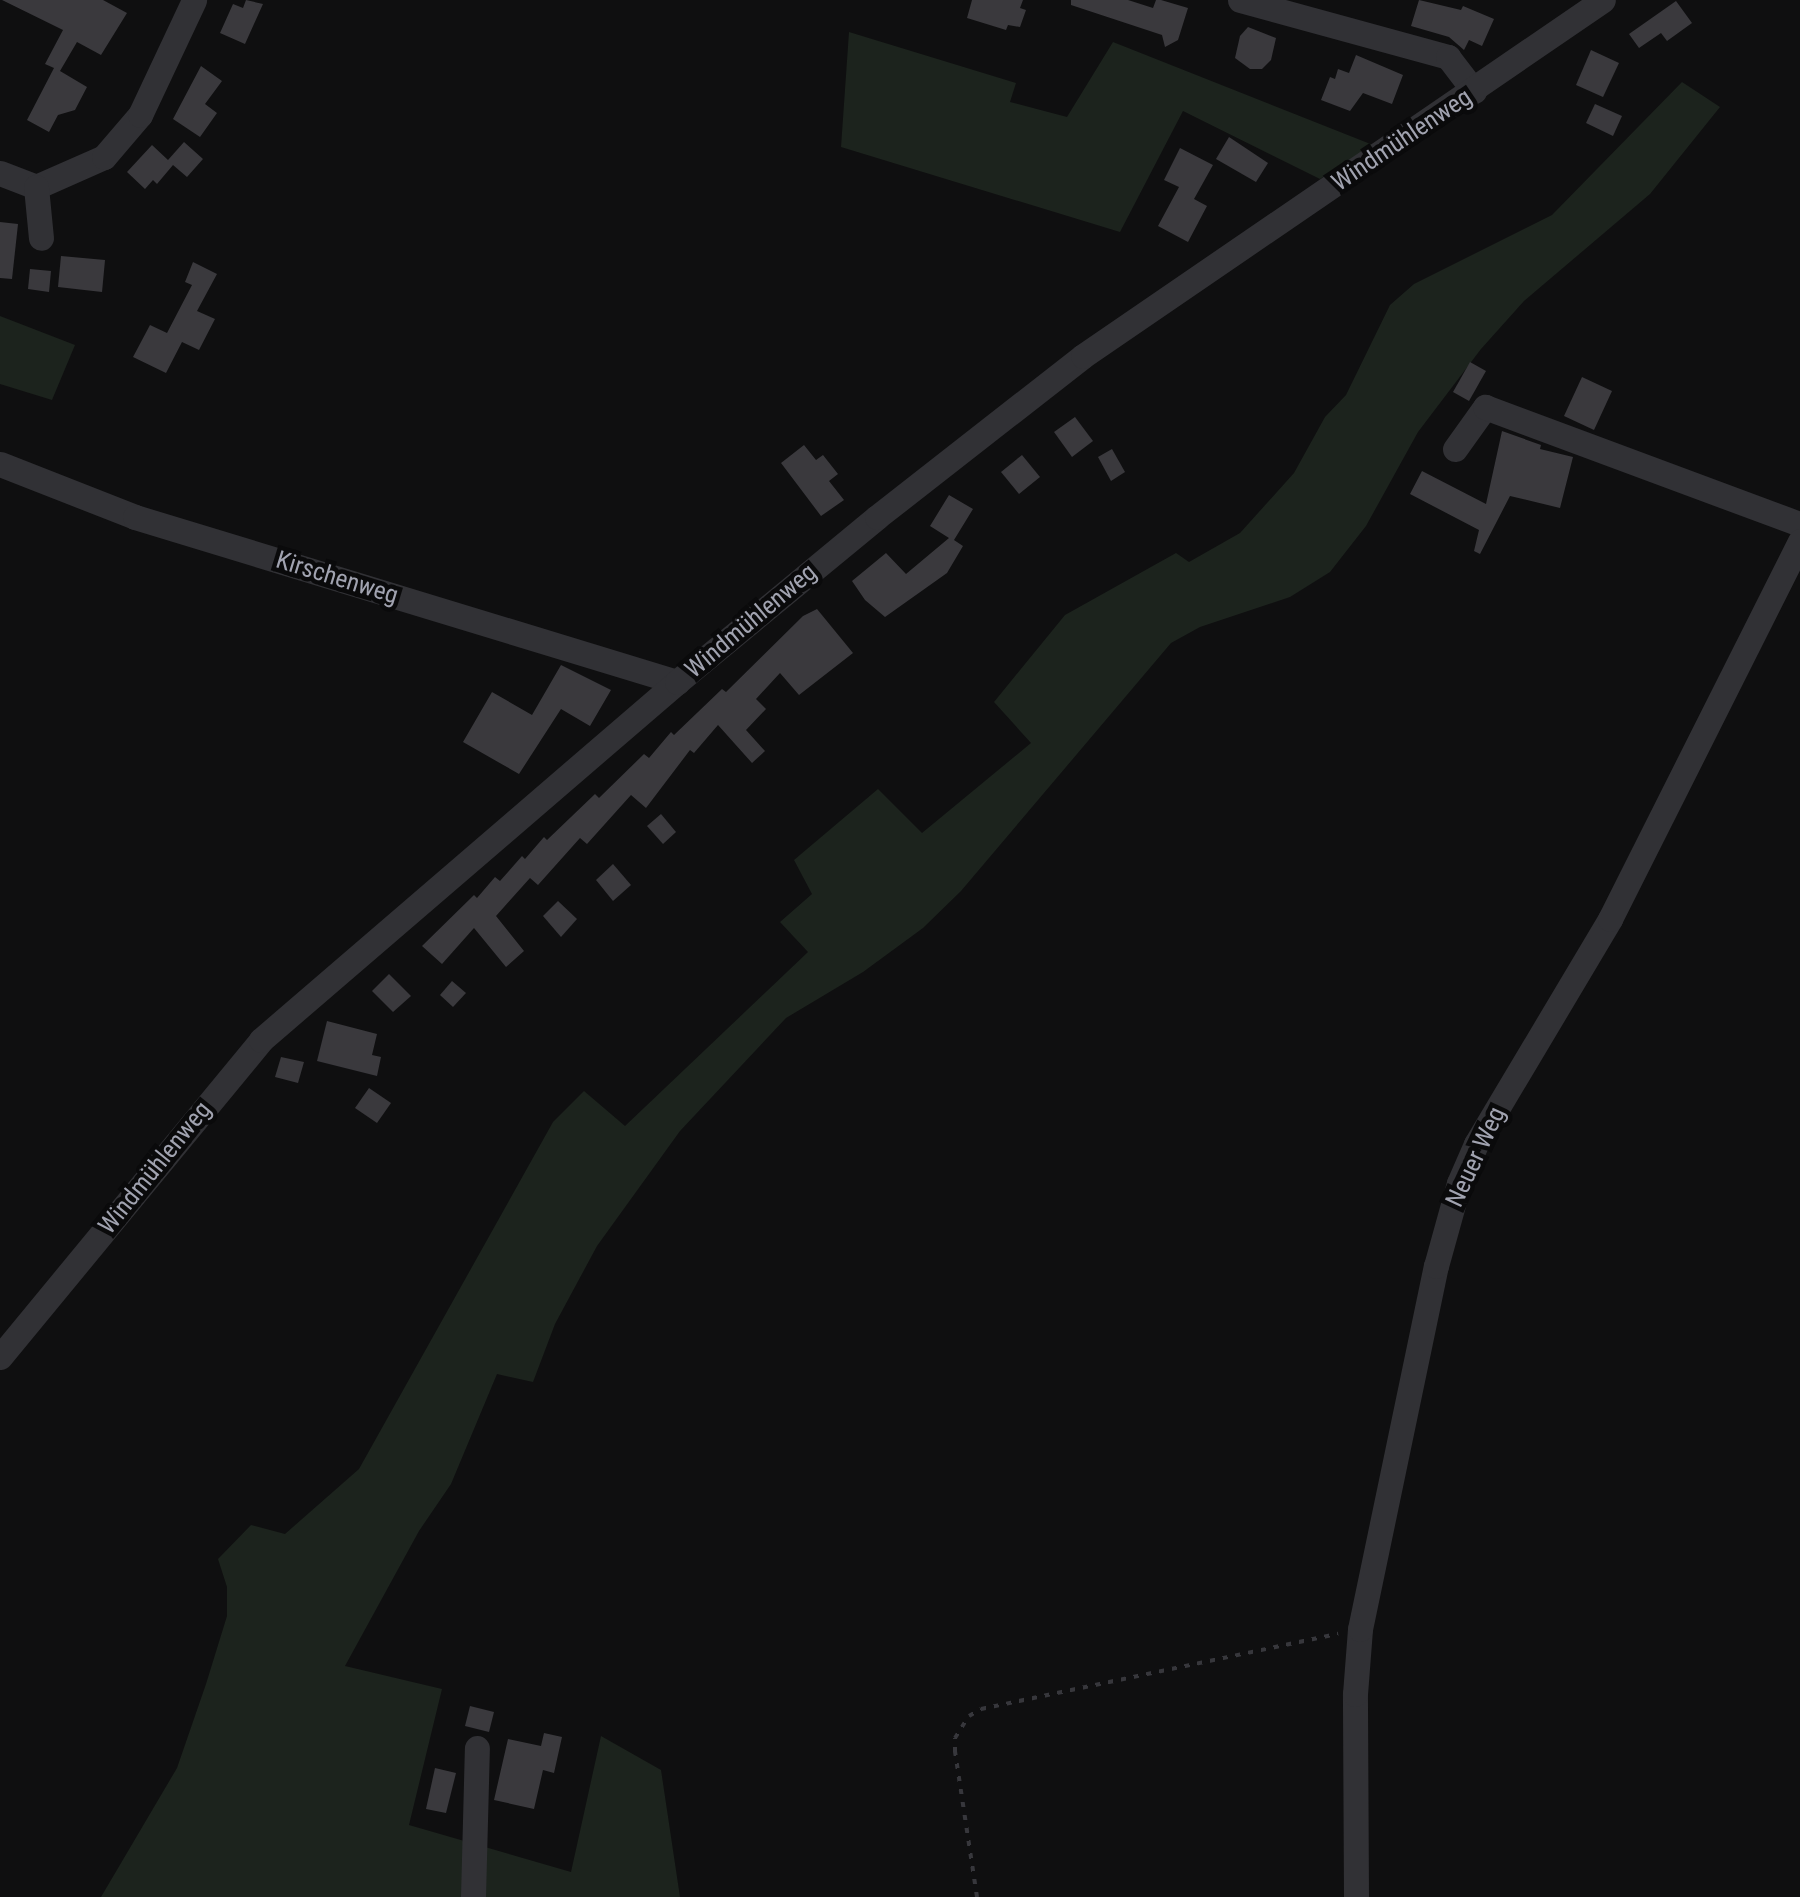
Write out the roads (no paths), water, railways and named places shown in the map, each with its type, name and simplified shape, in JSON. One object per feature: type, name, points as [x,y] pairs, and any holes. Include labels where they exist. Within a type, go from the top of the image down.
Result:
[{"type":"street","points":[[1240,0],[1448,57],[1474,91]]},
{"type":"street","name":"Windmühlenweg","points":[[0,1358],[261,1040],[678,682],[876,517],[1083,356],[1603,0]]},
{"type":"street","points":[[0,173],[36,187],[104,157],[140,115],[183,4]]},
{"type":"street","points":[[36,187],[41,238]]},
{"type":"street","points":[[1454,450],[1484,407],[1800,524]]},
{"type":"street","name":"Kirschenweg","points":[[0,464],[135,516],[678,682]]},
{"type":"street","name":"Neuer Weg","points":[[1356,1897],[1356,1694],[1360,1630],[1436,1266],[1459,1183],[1476,1144],[1610,920],[1800,541]]},
{"type":"street","points":[[473,1897],[477,1748]]}]
